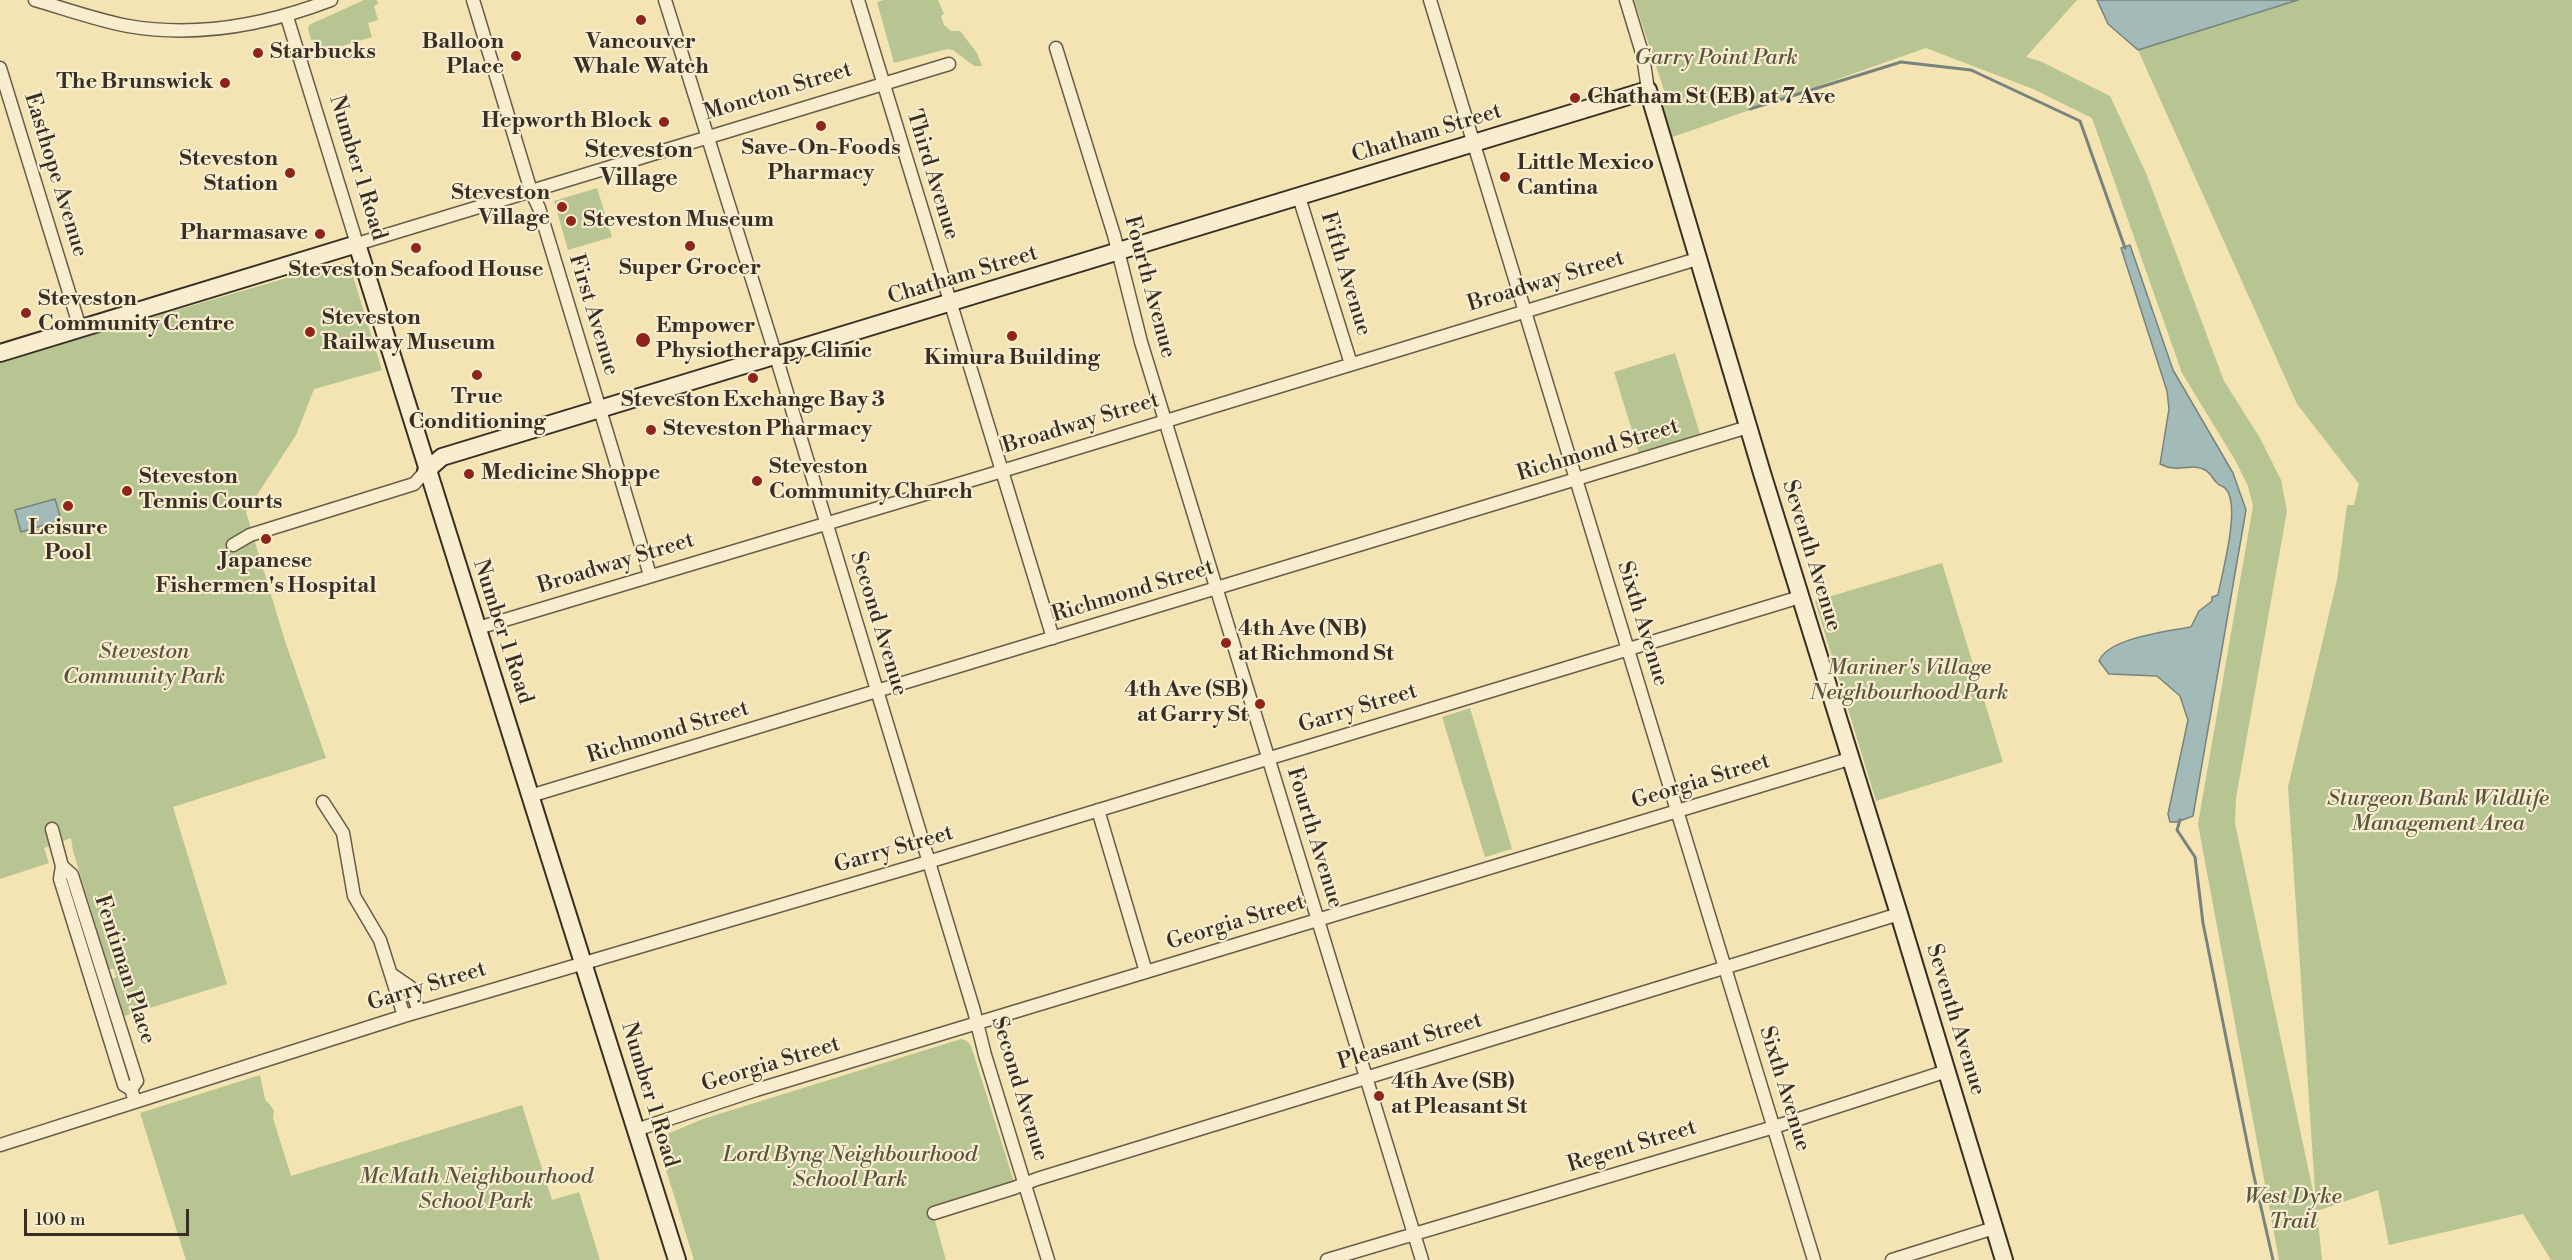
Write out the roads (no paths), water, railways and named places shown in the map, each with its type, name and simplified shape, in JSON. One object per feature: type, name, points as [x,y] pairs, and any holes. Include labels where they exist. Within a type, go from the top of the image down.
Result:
[{"type":"street","points":[[35,0],[104,21],[172,31],[245,26],[287,16],[331,0]]},
{"type":"street","name":"First Avenue","points":[[473,0],[531,191],[539,208],[650,575]]},
{"type":"street","name":"Second Avenue","points":[[665,0],[877,691],[1048,1260]]},
{"type":"street","name":"Third Avenue","points":[[858,0],[1053,638]]},
{"type":"street","name":"Sixth Avenue","points":[[1430,0],[1814,1260]]},
{"type":"street","name":"Seventh Avenue","points":[[1626,0],[1642,56],[1648,90],[1697,258],[2004,1260]]},
{"type":"street","name":"Number 1 Road","points":[[287,16],[426,471],[478,628],[677,1260]]},
{"type":"street","name":"Fourth Avenue","points":[[1056,48],[1118,252],[1141,342],[1422,1260]]},
{"type":"street","name":"Moncton Street","points":[[0,353],[949,64]]},
{"type":"street","name":"Easthope Avenue","points":[[0,68],[80,328]]},
{"type":"street","name":"Chatham Street","points":[[233,545],[250,535],[414,484],[442,457],[1648,90]]},
{"type":"street","name":"Fifth Avenue","points":[[1299,197],[1351,364]]},
{"type":"street","name":"Broadway Street","points":[[478,628],[1002,471],[1697,258]]},
{"type":"street","name":"Richmond Street","points":[[530,796],[1748,427]]},
{"type":"street","name":"Garry Street","points":[[0,1144],[133,1095],[928,862],[1800,597]]},
{"type":"street","name":"Georgia Street","points":[[636,1130],[756,1090],[1849,759]]},
{"type":"street","points":[[323,802],[343,833],[354,896],[380,940],[404,1016]]},
{"type":"street","points":[[1098,810],[1146,972]]},
{"type":"street","name":"Fentiman Place","points":[[52,829],[62,867],[60,879],[124,1085],[133,1095]]},
{"type":"street","name":"Pleasant Street","points":[[934,1213],[1899,914]]},
{"type":"street","points":[[391,974],[410,987],[419,1011]]},
{"type":"street","name":"Regent Street","points":[[1327,1260],[1774,1126],[1947,1071]]},
{"type":"street","points":[[1892,1260],[1994,1228]]},
{"type":"water","points":[[2097,0],[2298,0],[2138,50],[2108,24]]},
{"type":"water","points":[[2130,245],[2173,370],[2233,473],[2246,510],[2193,816],[2177,822],[2170,822],[2168,814],[2188,720],[2180,696],[2157,676],[2109,674],[2099,661],[2105,653],[2126,641],[2154,633],[2191,627],[2199,611],[2212,601],[2212,597],[2218,595],[2229,540],[2232,510],[2226,489],[2207,471],[2195,467],[2173,468],[2160,464],[2169,409],[2167,391],[2121,248]]},
{"type":"water","points":[[55,499],[61,520],[21,532],[15,510]]},
{"type":"waterway","points":[[1750,109],[1901,62],[1971,70],[2080,121],[2125,248]]},
{"type":"waterway","points":[[2180,820],[2177,830],[2195,857],[2203,923],[2273,1260]]},
{"type":"place","name":"Vancouver Whale Watch","points":[[641,20]]},
{"type":"place","name":"Starbucks","points":[[258,53]]},
{"type":"place","name":"Balloon Place","points":[[516,56]]},
{"type":"place","name":"The Brunswick","points":[[225,83]]},
{"type":"place","name":"Chatham St (EB) at 7 Ave","points":[[1575,98]]},
{"type":"place","name":"Hepworth Block","points":[[664,122]]},
{"type":"place","name":"Save-On-Foods Pharmacy","points":[[821,126]]},
{"type":"place","name":"Steveston Station","points":[[290,173]]},
{"type":"place","name":"Little Mexico Cantina","points":[[1505,177]]},
{"type":"place","name":"Steveston Village","points":[[562,207]]},
{"type":"place","name":"Steveston Museum","points":[[571,221]]},
{"type":"place","name":"Pharmasave","points":[[320,234]]},
{"type":"place","name":"Super Grocer","points":[[690,246]]},
{"type":"place","name":"Steveston Seafood House","points":[[416,248]]},
{"type":"place","name":"Steveston Community Centre","points":[[26,313]]},
{"type":"place","name":"Steveston Railway Museum","points":[[310,332]]},
{"type":"place","name":"Kimura Building","points":[[1012,336]]},
{"type":"place","name":"Empower Physiotherapy Clinic","points":[[643,340]]},
{"type":"place","name":"True Conditioning","points":[[477,375]]},
{"type":"place","name":"Steveston Exchange Bay 3","points":[[753,378]]},
{"type":"place","name":"Steveston Pharmacy","points":[[651,430]]},
{"type":"place","name":"Medicine Shoppe","points":[[469,474]]},
{"type":"place","name":"Steveston Community Church","points":[[757,481]]},
{"type":"place","name":"Steveston Tennis Courts","points":[[127,491]]},
{"type":"place","name":"Leisure Pool","points":[[68,506]]},
{"type":"place","name":"Japanese Fishermen's Hospital","points":[[266,539]]},
{"type":"place","name":"4th Ave (NB) at Richmond St","points":[[1226,643]]},
{"type":"place","name":"4th Ave (SB) at Garry St","points":[[1260,704]]},
{"type":"place","name":"4th Ave (SB) at Pleasant St","points":[[1379,1096]]},
{"type":"district","name":"Steveston Village","points":[[639,165]]},
{"type":"park label","name":"Garry Point Park","points":[[1716,59]]},
{"type":"park label","name":"Steveston Community Park","points":[[144,666]]},
{"type":"park label","name":"Mariner's Village Neighbourhood Park","points":[[1909,682]]},
{"type":"park label","name":"Sturgeon Bank Wildlife Management Area","points":[[2438,812]]},
{"type":"park label","name":"Lord Byng Neighbourhood School Park","points":[[850,1168]]},
{"type":"park label","name":"McMath Neighbourhood School Park","points":[[476,1190]]},
{"type":"park label","name":"West Dyke Trail","points":[[2293,1210]]}]
